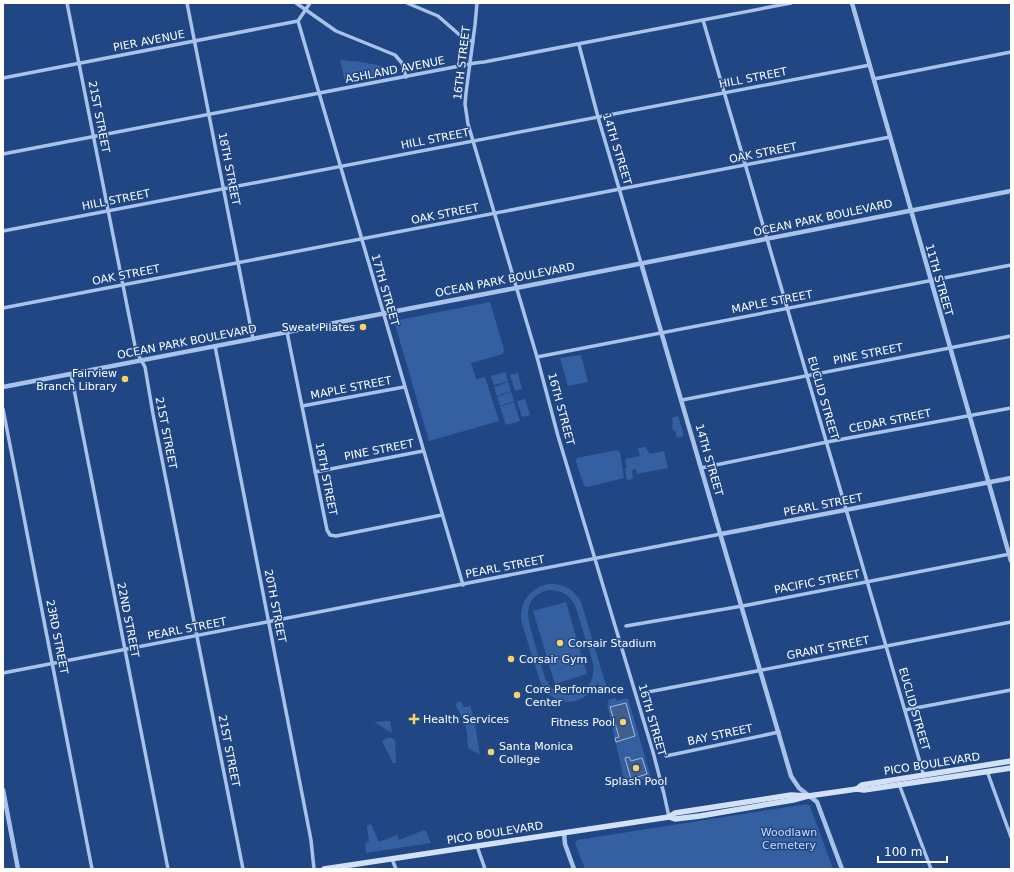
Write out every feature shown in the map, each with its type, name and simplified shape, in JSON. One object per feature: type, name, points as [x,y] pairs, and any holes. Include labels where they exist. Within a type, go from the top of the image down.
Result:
[{"type":"main road","name":"PICO BOULEVARD","points":[[925,778],[985,765],[1011,762]]},
{"type":"main road","name":"PICO BOULEVARD","points":[[324,869],[669,817],[675,813],[739,810],[808,796],[857,789],[864,790],[925,778],[987,772],[1011,768]]},
{"type":"main road","name":"PICO BOULEVARD","points":[[707,812],[738,803],[791,795],[808,796]]},
{"type":"main road","points":[[738,803],[739,810]]},
{"type":"street","name":"21ST STREET","points":[[67,3],[136,351],[145,367],[242,869]]},
{"type":"street","name":"18TH STREET","points":[[187,3],[253,339]]},
{"type":"street","points":[[296,3],[336,31],[395,56],[402,63],[406,77]]},
{"type":"street","points":[[298,21],[310,3]]},
{"type":"street","points":[[408,3],[438,16],[462,37],[473,42]]},
{"type":"street","name":"16TH STREET","points":[[477,3],[470,64],[466,83],[465,104],[472,141],[537,357],[558,436],[653,752],[669,817]]},
{"type":"street","name":"ASHLAND AVENUE","points":[[3,154],[470,64],[579,45],[791,3]]},
{"type":"street","name":"11TH STREET","points":[[852,3],[949,348],[1011,561]]},
{"type":"street","name":"EUCLID STREET","points":[[703,20],[747,165],[787,308],[808,375],[925,778]]},
{"type":"street","name":"PIER AVENUE","points":[[3,78],[298,21]]},
{"type":"street","name":"17TH STREET","points":[[298,21],[404,387],[463,584]]},
{"type":"street","name":"14TH STREET","points":[[579,45],[598,117],[792,776],[799,788],[817,802],[842,869]]},
{"type":"street","points":[[874,79],[1011,52]]},
{"type":"street","name":"HILL STREET","points":[[3,231],[870,65]]},
{"type":"street","name":"OAK STREET","points":[[3,308],[890,137]]},
{"type":"street","name":"OCEAN PARK BOULEVARD","points":[[3,387],[1011,191]]},
{"type":"street","name":"MAPLE STREET","points":[[537,357],[1011,265]]},
{"type":"street","name":"18TH STREET","points":[[287,332],[326,530],[330,535],[336,536],[442,515]]},
{"type":"street","name":"PINE STREET","points":[[682,400],[1011,336]]},
{"type":"street","name":"20TH STREET","points":[[215,346],[311,840],[314,869]]},
{"type":"street","name":"22ND STREET","points":[[71,374],[168,869]]},
{"type":"street","name":"MAPLE STREET","points":[[302,406],[404,387]]},
{"type":"street","name":"CEDAR STREET","points":[[701,468],[827,442],[1011,408]]},
{"type":"street","name":"23RD STREET","points":[[3,409],[92,869]]},
{"type":"street","name":"PINE STREET","points":[[315,472],[423,451]]},
{"type":"street","name":"PEARL STREET","points":[[3,673],[1011,478]]},
{"type":"street","name":"PACIFIC STREET","points":[[626,626],[742,606],[1010,554]]},
{"type":"street","name":"GRANT STREET","points":[[648,692],[1011,622]]},
{"type":"street","points":[[905,710],[1011,690]]},
{"type":"street","name":"BAY STREET","points":[[666,756],[779,732]]},
{"type":"street","points":[[985,765],[1011,837]]},
{"type":"street","points":[[899,782],[931,869]]},
{"type":"street","points":[[3,790],[18,869]]},
{"type":"street","points":[[564,833],[565,844],[574,869]]},
{"type":"street","points":[[477,846],[485,869]]},
{"type":"street","points":[[392,859],[396,869]]},
{"type":"green space","points":[[340,60],[362,62],[381,66],[383,74],[345,82]]},
{"type":"green space","points":[[490,302],[504,350],[503,354],[471,363],[476,379],[485,377],[499,421],[429,441],[394,321]]},
{"type":"green space","points":[[581,355],[588,382],[568,386],[560,358]]},
{"type":"green space","points":[[505,372],[508,381],[494,385],[491,376]]},
{"type":"green space","points":[[518,373],[522,389],[515,391],[510,375]]},
{"type":"green space","points":[[508,382],[511,391],[497,396],[494,387]]},
{"type":"green space","points":[[511,392],[514,401],[500,406],[497,397]]},
{"type":"green space","points":[[525,399],[530,415],[522,417],[517,401]]},
{"type":"green space","points":[[514,402],[520,421],[506,425],[500,407]]},
{"type":"green space","points":[[678,416],[683,436],[678,438],[676,436],[676,431],[673,430],[672,418]]},
{"type":"green space","points":[[645,447],[650,454],[664,451],[668,468],[637,474],[636,469],[632,470],[633,479],[627,480],[625,459],[640,456],[638,448]]},
{"type":"green space","points":[[617,450],[620,452],[624,478],[587,487],[584,486],[576,461],[577,458]]},
{"type":"green space","points":[[553,584],[563,586],[571,590],[578,597],[581,602],[608,692],[601,694],[598,682],[592,690],[578,700],[570,702],[561,701],[554,698],[541,684],[521,617],[523,604],[526,598],[535,589],[541,586]],"holes":[[[549,590],[566,594],[572,600],[576,608],[593,663],[593,674],[590,683],[584,690],[576,694],[567,695],[558,693],[551,687],[545,677],[530,628],[528,612],[529,605],[533,598],[539,593]]]},
{"type":"green space","name":"Corsair Stadium","points":[[566,602],[587,674],[555,684],[533,611]]},
{"type":"green space","points":[[616,698],[617,701],[628,698],[651,778],[625,784],[607,703],[609,703],[608,700]]},
{"type":"green space","points":[[460,701],[464,707],[470,705],[473,716],[462,718],[456,706]]},
{"type":"green space","points":[[474,719],[480,755],[468,748],[467,732],[464,720]]},
{"type":"green space","points":[[390,721],[392,733],[374,722]]},
{"type":"green space","points":[[388,738],[395,740],[396,763],[393,763],[382,741]]},
{"type":"green space","name":"Woodlawn Cemetery","points":[[807,804],[810,806],[833,869],[585,869],[575,843],[577,840]]},
{"type":"green space","points":[[371,824],[379,842],[397,835],[399,840],[424,830],[426,831],[431,843],[366,853],[365,843],[369,842],[367,826]]},
{"type":"shaded area","name":"Fitness Pool","points":[[626,703],[635,736],[616,742],[615,738],[619,737],[610,707]]},
{"type":"shaded area","name":"Splash Pool","points":[[629,757],[631,761],[642,758],[647,774],[631,779],[625,758]]},
{"type":"place","name":"Sweat Pilates","points":[[363,327]]},
{"type":"place","name":"Fairview Branch Library","points":[[125,379]]},
{"type":"place","name":"Corsair Stadium","points":[[560,643]]},
{"type":"place","name":"Corsair Gym","points":[[511,659]]},
{"type":"place","name":"Core Performance Center","points":[[517,695]]},
{"type":"place","name":"Health Services","points":[[414,719]]},
{"type":"place","name":"Fitness Pool","points":[[623,722]]},
{"type":"place","name":"Santa Monica College","points":[[491,752]]},
{"type":"place","name":"Splash Pool","points":[[636,768]]}]
